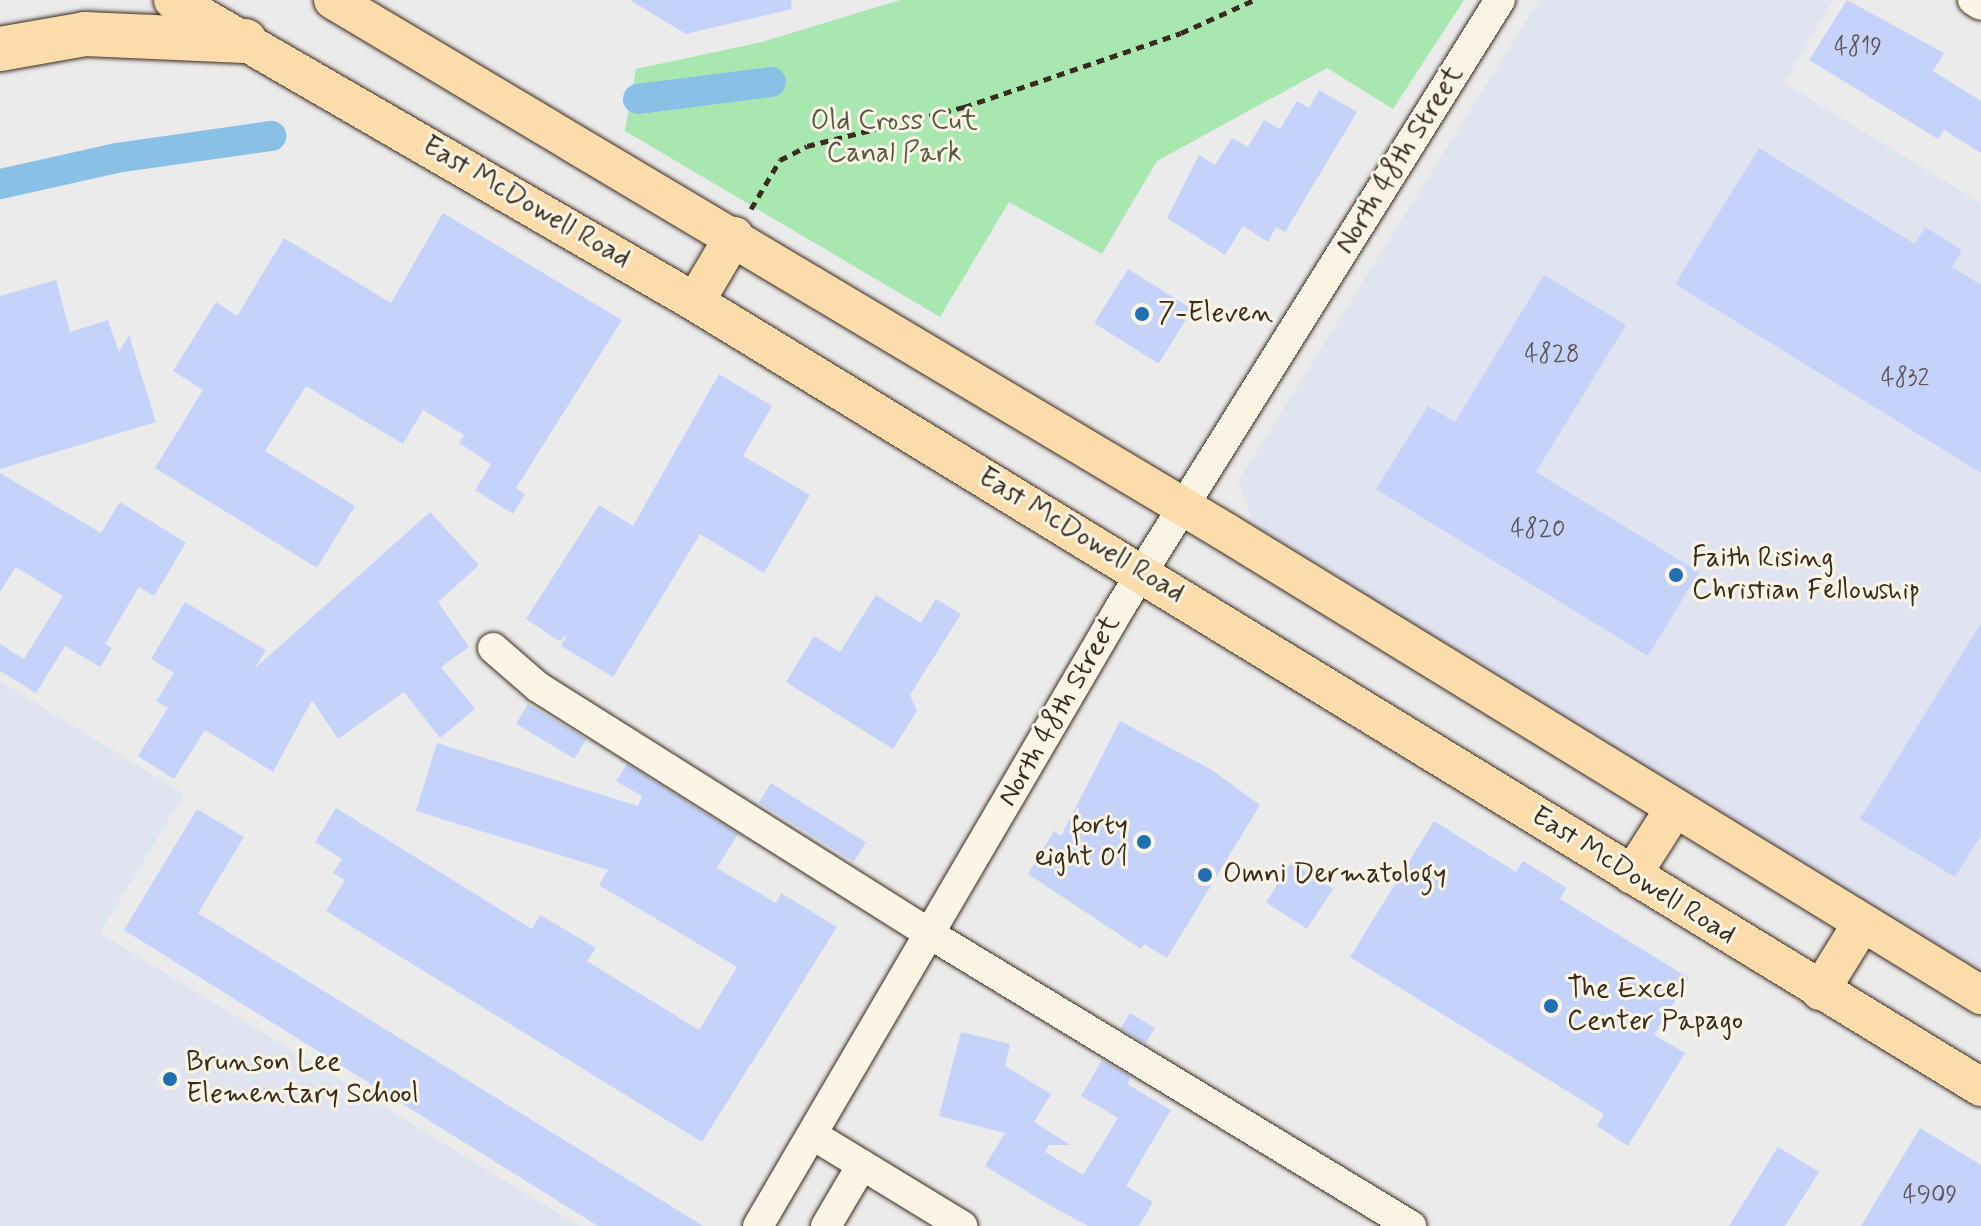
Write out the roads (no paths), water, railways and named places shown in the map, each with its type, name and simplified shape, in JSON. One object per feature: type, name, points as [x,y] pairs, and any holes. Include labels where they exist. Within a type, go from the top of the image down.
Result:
[{"type":"highway","points":[[0,49],[85,34],[245,41]]},
{"type":"main road","name":"East McDowell Road","points":[[173,0],[695,302],[1981,1087]]},
{"type":"main road","points":[[333,0],[1183,506],[1981,995]]},
{"type":"main road","points":[[695,302],[734,236]]},
{"type":"main road","points":[[1632,875],[1674,809]]},
{"type":"main road","points":[[1820,991],[1862,923]]},
{"type":"street","name":"North 48th Street","points":[[758,1226],[1142,573],[1500,0]]},
{"type":"street","points":[[1973,0],[1981,5]]},
{"type":"street","points":[[493,648],[538,687],[851,880],[930,934],[1411,1226]]},
{"type":"street","points":[[813,1135],[962,1226]]},
{"type":"street","points":[[826,1226],[862,1165]]},
{"type":"waterway","points":[[638,99],[771,82]]},
{"type":"waterway","points":[[0,184],[116,158],[271,136]]},
{"type":"place","name":"7-Eleven","points":[[1142,314]]},
{"type":"place","name":"Faith Rising Christian Fellowship","points":[[1676,575]]},
{"type":"place","name":"forty eight 01","points":[[1144,842]]},
{"type":"place","name":"Omni Dermatology","points":[[1205,875]]},
{"type":"place","name":"The Excel Center Papago","points":[[1551,1006]]},
{"type":"place","name":"Brunson Lee Elementary School","points":[[170,1079]]},
{"type":"park label","name":"Old Cross Cut Canal Park","points":[[894,138]]}]
